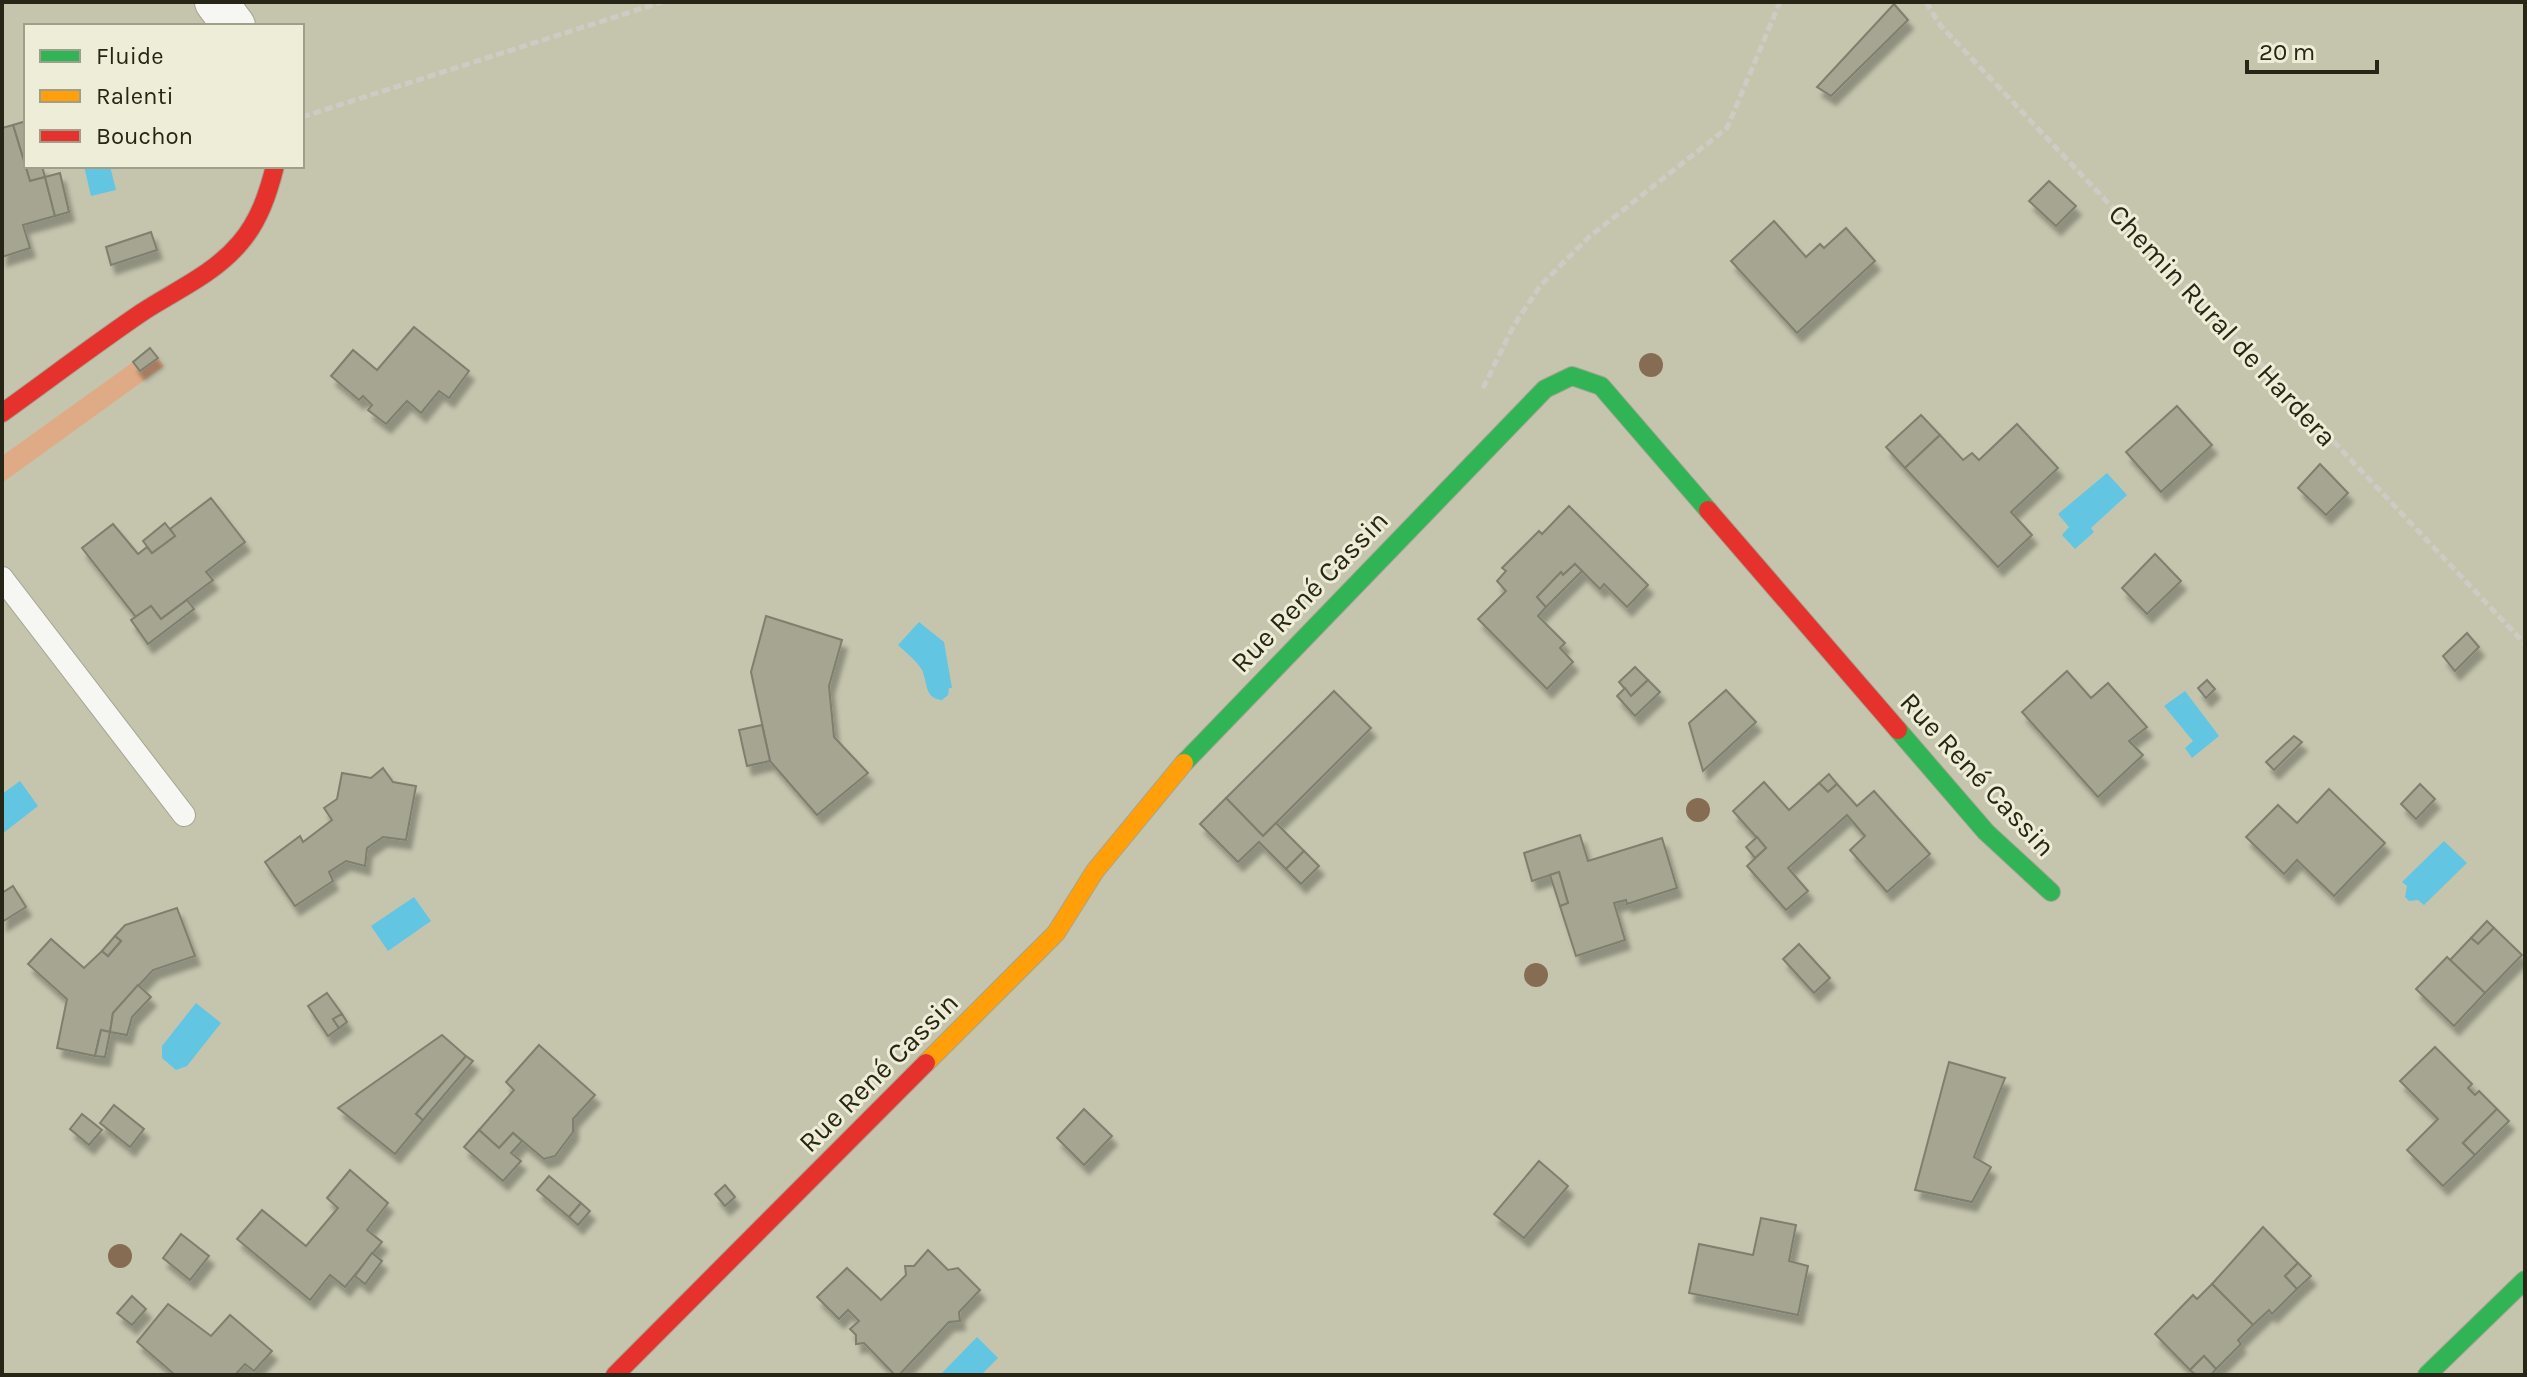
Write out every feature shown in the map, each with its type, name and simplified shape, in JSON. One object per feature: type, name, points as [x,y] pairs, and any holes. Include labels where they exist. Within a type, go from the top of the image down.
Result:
[{"type":"street","points":[[216,2],[232,24]]},
{"type":"street","points":[[2,413],[233,252],[257,219],[275,168]]},
{"type":"street","name":"Rue René Cassin","points":[[615,1375],[1056,933],[1095,871],[1209,735],[1545,389],[1572,376],[1601,386],[1986,832],[2051,892]]},
{"type":"street","points":[[2427,1375],[2525,1280]]},
{"type":"lane","points":[[2,578],[184,815]]},
{"type":"path","points":[[304,116],[662,2]]},
{"type":"path","points":[[1481,395],[1513,327],[1540,286],[1589,237],[1727,128],[1780,2]]},
{"type":"path","name":"Chemin Rural de Hardera","points":[[1926,2],[1940,25],[2525,644]]},
{"type":"shaded area","points":[[158,358],[164,366],[2,483],[2,456],[133,362],[140,371]]},
{"type":"water","points":[[84,168],[110,168],[116,190],[91,196]]},
{"type":"water","points":[[2107,473],[2127,495],[2091,528],[2094,532],[2075,549],[2062,535],[2069,527],[2058,514]]},
{"type":"water","points":[[919,622],[944,642],[952,688],[942,700],[929,693],[922,670],[898,645]]},
{"type":"water","points":[[2185,691],[2219,736],[2192,758],[2185,748],[2193,741],[2164,706]]},
{"type":"water","points":[[20,781],[38,806],[2,834],[2,794]]},
{"type":"water","points":[[2444,841],[2467,863],[2424,905],[2418,900],[2409,901],[2405,897],[2407,886],[2402,882]]},
{"type":"water","points":[[414,897],[431,921],[388,951],[371,926]]},
{"type":"water","points":[[196,1003],[221,1023],[187,1066],[176,1070],[162,1058],[162,1046]]},
{"type":"water","points":[[977,1337],[998,1358],[981,1375],[940,1375]]},
{"type":"building","points":[[1894,4],[1908,20],[1831,96],[1817,87]]},
{"type":"building","points":[[24,122],[24,161],[13,125]]},
{"type":"building","points":[[13,125],[30,181],[45,177],[55,216],[23,225],[30,248],[2,257],[2,128]]},
{"type":"building","points":[[26,168],[43,168],[45,177],[30,181]]},
{"type":"building","points":[[60,173],[69,212],[55,216],[45,177]]},
{"type":"building","points":[[2049,181],[2076,206],[2056,226],[2029,201]]},
{"type":"building","points":[[1774,221],[1806,257],[1820,244],[1824,248],[1846,228],[1875,261],[1797,333],[1731,261]]},
{"type":"building","points":[[151,232],[157,250],[111,265],[106,247]]},
{"type":"building","points":[[414,327],[469,371],[449,398],[439,391],[421,413],[407,401],[386,424],[368,410],[372,405],[363,396],[359,400],[331,376],[353,350],[377,370]]},
{"type":"building","points":[[150,348],[158,358],[140,371],[133,362]]},
{"type":"building","points":[[2177,406],[2212,445],[2161,492],[2126,452]]},
{"type":"building","points":[[1921,415],[1940,435],[1905,468],[1886,447]]},
{"type":"building","points":[[2017,424],[2058,468],[2011,512],[2032,535],[1998,567],[1905,468],[1940,435],[1963,460],[1972,453],[1979,460]]},
{"type":"building","points":[[2320,464],[2348,493],[2326,515],[2298,488]]},
{"type":"building","points":[[211,498],[245,542],[206,572],[213,580],[161,619],[151,606],[136,617],[82,548],[113,524],[138,554],[147,547],[152,553],[175,536],[170,529]]},
{"type":"building","points":[[1569,506],[1648,585],[1627,607],[1604,584],[1600,589],[1575,564],[1563,575],[1561,572],[1537,597],[1546,607],[1538,616],[1565,643],[1560,648],[1573,662],[1547,689],[1478,619],[1506,591],[1497,581],[1506,571],[1502,568]]},
{"type":"building","points":[[165,523],[175,536],[152,553],[143,541]]},
{"type":"building","points":[[2155,554],[2181,581],[2147,614],[2122,588]]},
{"type":"building","points":[[1575,564],[1582,571],[1546,607],[1537,597],[1561,572],[1563,575]]},
{"type":"building","points":[[187,600],[194,609],[148,644],[131,620],[151,606],[161,619]]},
{"type":"building","points":[[766,616],[842,640],[829,686],[834,737],[868,773],[817,815],[770,761],[751,672]]},
{"type":"building","points":[[2467,633],[2479,647],[2455,671],[2443,656]]},
{"type":"building","points":[[1635,667],[1648,680],[1631,696],[1619,682]]},
{"type":"building","points":[[2067,671],[2091,698],[2108,683],[2147,727],[2129,741],[2143,755],[2098,797],[2022,712]]},
{"type":"building","points":[[1648,680],[1660,692],[1635,716],[1617,696],[1625,688],[1631,696]]},
{"type":"building","points":[[2207,680],[2215,689],[2206,698],[2198,688]]},
{"type":"building","points":[[1726,690],[1756,722],[1703,771],[1689,723]]},
{"type":"building","points":[[1334,691],[1371,728],[1263,836],[1226,798]]},
{"type":"building","points":[[762,725],[770,761],[747,766],[739,730]]},
{"type":"building","points":[[2294,736],[2302,742],[2274,770],[2266,762]]},
{"type":"building","points":[[383,768],[393,782],[416,786],[406,840],[383,837],[367,848],[365,866],[346,861],[329,872],[333,881],[295,906],[265,862],[300,836],[303,842],[332,820],[324,808],[337,799],[342,773],[371,778]]},
{"type":"building","points":[[1829,774],[1837,784],[1828,792],[1819,783]]},
{"type":"building","points":[[1764,782],[1789,810],[1819,783],[1828,792],[1837,784],[1857,806],[1874,791],[1930,854],[1887,892],[1850,850],[1865,836],[1847,815],[1788,868],[1808,891],[1786,910],[1747,866],[1766,848],[1733,811]]},
{"type":"building","points":[[2420,784],[2435,799],[2416,819],[2401,804]]},
{"type":"building","points":[[2329,789],[2385,843],[2334,896],[2297,860],[2284,874],[2246,837],[2278,805],[2297,823]]},
{"type":"building","points":[[1226,798],[1263,836],[1276,823],[1304,851],[1286,869],[1259,842],[1238,862],[1200,824]]},
{"type":"building","points":[[1580,835],[1588,861],[1662,838],[1677,888],[1627,904],[1626,900],[1614,903],[1625,940],[1576,956],[1560,906],[1568,903],[1559,872],[1532,881],[1524,853]]},
{"type":"building","points":[[1757,837],[1766,848],[1755,858],[1746,847]]},
{"type":"building","points":[[1304,851],[1319,866],[1301,884],[1286,869]]},
{"type":"building","points":[[1559,872],[1568,903],[1560,906],[1550,875]]},
{"type":"building","points":[[13,886],[26,907],[2,922],[2,893]]},
{"type":"building","points":[[177,908],[195,956],[153,970],[113,1013],[110,1032],[101,1030],[95,1056],[57,1048],[67,999],[28,964],[51,939],[84,968],[102,951],[108,956],[121,941],[115,936],[125,925]]},
{"type":"building","points":[[2487,921],[2494,928],[2478,944],[2471,938]]},
{"type":"building","points":[[2494,928],[2522,955],[2485,993],[2450,960],[2471,938],[2478,944]]},
{"type":"building","points":[[115,936],[121,941],[108,956],[102,951]]},
{"type":"building","points":[[1799,944],[1830,978],[1814,993],[1783,959]]},
{"type":"building","points":[[2447,957],[2485,993],[2454,1026],[2416,989]]},
{"type":"building","points":[[138,985],[151,997],[132,1017],[127,1035],[110,1032],[113,1013]]},
{"type":"building","points":[[327,993],[342,1014],[333,1019],[339,1028],[328,1036],[308,1006]]},
{"type":"building","points":[[342,1014],[347,1022],[339,1028],[333,1019]]},
{"type":"building","points":[[101,1030],[110,1032],[105,1057],[95,1056]]},
{"type":"building","points":[[442,1035],[466,1056],[416,1114],[423,1120],[395,1154],[338,1108]]},
{"type":"building","points":[[539,1045],[595,1095],[573,1119],[573,1132],[555,1156],[544,1159],[513,1133],[499,1148],[479,1130],[514,1090],[506,1082]]},
{"type":"building","points":[[2435,1047],[2472,1084],[2468,1088],[2475,1095],[2479,1091],[2497,1109],[2463,1143],[2475,1155],[2443,1186],[2407,1150],[2438,1119],[2400,1081]]},
{"type":"building","points":[[466,1056],[473,1061],[423,1120],[416,1114]]},
{"type":"building","points":[[1949,1062],[2005,1078],[1974,1157],[1991,1167],[1972,1202],[1915,1190]]},
{"type":"building","points":[[114,1105],[144,1129],[130,1147],[100,1123]]},
{"type":"building","points":[[1084,1109],[1112,1136],[1084,1165],[1057,1138]]},
{"type":"building","points":[[2497,1109],[2509,1121],[2475,1155],[2463,1143]]},
{"type":"building","points":[[82,1114],[102,1130],[89,1145],[70,1129]]},
{"type":"building","points":[[479,1130],[499,1148],[513,1133],[522,1141],[511,1153],[521,1161],[503,1181],[464,1147]]},
{"type":"building","points":[[1539,1161],[1568,1186],[1524,1238],[1494,1214]]},
{"type":"building","points":[[350,1170],[388,1203],[367,1230],[382,1242],[345,1287],[330,1275],[310,1300],[237,1239],[262,1210],[306,1246],[338,1208],[327,1198]]},
{"type":"building","points":[[549,1176],[581,1203],[569,1217],[537,1190]]},
{"type":"building","points":[[725,1185],[735,1197],[725,1206],[715,1194]]},
{"type":"building","points":[[581,1203],[590,1211],[578,1225],[569,1217]]},
{"type":"building","points":[[1761,1218],[1796,1225],[1789,1261],[1808,1266],[1798,1315],[1689,1293],[1699,1244],[1753,1255]]},
{"type":"building","points":[[2263,1227],[2298,1263],[2285,1276],[2297,1289],[2272,1314],[2269,1310],[2253,1325],[2212,1284]]},
{"type":"building","points":[[181,1234],[209,1256],[190,1280],[163,1258]]},
{"type":"building","points":[[928,1250],[948,1270],[958,1268],[980,1290],[959,1312],[960,1321],[949,1322],[899,1375],[895,1375],[864,1343],[856,1344],[856,1335],[850,1329],[859,1321],[848,1310],[839,1319],[817,1297],[847,1268],[881,1300],[906,1275],[905,1266],[914,1266]]},
{"type":"building","points":[[372,1253],[382,1261],[365,1284],[355,1276]]},
{"type":"building","points":[[2298,1263],[2311,1276],[2297,1289],[2285,1276]]},
{"type":"building","points":[[2212,1284],[2253,1325],[2238,1340],[2241,1344],[2216,1369],[2204,1356],[2190,1370],[2155,1334],[2193,1295],[2197,1299]]},
{"type":"building","points":[[132,1296],[146,1309],[132,1325],[117,1313]]},
{"type":"building","points":[[168,1304],[211,1336],[230,1315],[272,1351],[254,1371],[245,1364],[235,1375],[175,1375],[137,1342]]},
{"type":"building","points":[[2204,1356],[2216,1369],[2211,1375],[2196,1375],[2190,1370]]},
{"type":"traffic: fast","points":[[1184,763],[1545,389],[1572,376],[1601,386],[1708,510]]},
{"type":"traffic: fast","points":[[1898,730],[1986,832],[2051,892]]},
{"type":"traffic: fast","points":[[2427,1375],[2525,1280]]},
{"type":"traffic: slow","points":[[926,1063],[1056,933],[1095,871],[1184,763]]},
{"type":"traffic: jam","points":[[2,413],[123,325],[218,264],[247,235],[266,197],[274,168]]},
{"type":"traffic: jam","points":[[1708,510],[1898,730]]},
{"type":"traffic: jam","points":[[615,1375],[926,1063]]}]
